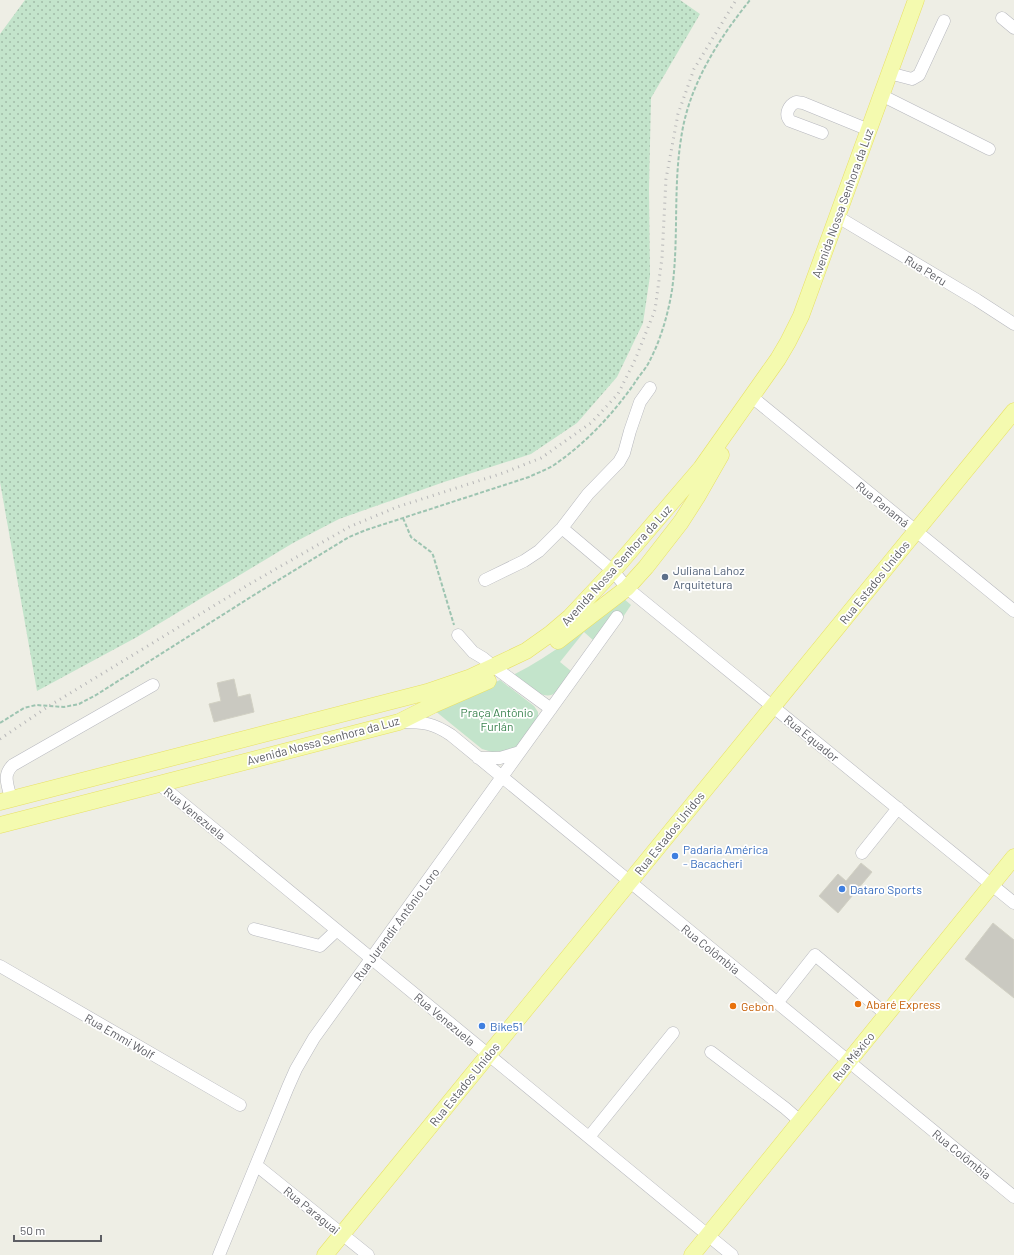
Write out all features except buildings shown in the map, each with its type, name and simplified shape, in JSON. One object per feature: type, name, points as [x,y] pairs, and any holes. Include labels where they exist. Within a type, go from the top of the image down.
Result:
[{"type":"main road","name":"Avenida Nossa Senhora da Luz","points":[[0,825],[399,722],[499,671],[550,634],[570,617],[613,571],[698,472],[778,359],[796,327],[838,217],[888,73],[916,0]]},
{"type":"main road","name":"Avenida Nossa Senhora da Luz","points":[[6,801],[427,692],[471,677],[521,666],[547,650],[627,588],[656,556],[681,522],[710,475],[752,397]]},
{"type":"main road","name":"Rua Estados Unidos","points":[[325,1255],[1014,411]]},
{"type":"main road","name":"Rua México","points":[[692,1255],[1014,857]]},
{"type":"street","points":[[1002,18],[1014,28]]},
{"type":"street","points":[[888,73],[912,79],[919,75],[944,21]]},
{"type":"street","points":[[881,95],[989,149]]},
{"type":"street","points":[[822,133],[790,121],[787,114],[791,104],[796,102],[803,103],[869,130]]},
{"type":"street","name":"Rua Peru","points":[[838,217],[977,300],[1014,324]]},
{"type":"street","points":[[485,580],[524,561],[539,550],[562,528],[588,494],[618,462],[624,452],[640,402],[650,388]]},
{"type":"street","name":"Rua Panamá","points":[[752,397],[1014,611]]},
{"type":"street","name":"Rua Equador","points":[[562,528],[613,571],[627,588],[1014,903]]},
{"type":"street","name":"Rua Jurandir Antônio Loro","points":[[219,1255],[304,1053],[617,617]]},
{"type":"street","points":[[458,635],[473,652],[551,709]]},
{"type":"street","points":[[6,801],[7,770],[14,764],[153,685]]},
{"type":"street","name":"Rua Colômbia","points":[[399,722],[421,722],[432,724],[451,735],[1014,1197]]},
{"type":"street","points":[[478,758],[500,758],[520,752]]},
{"type":"street","name":"Rua Venezuela","points":[[158,783],[732,1255]]},
{"type":"street","points":[[862,853],[898,808]]},
{"type":"street","points":[[254,929],[320,946],[337,930]]},
{"type":"street","points":[[777,1003],[815,955],[887,1015]]},
{"type":"street","name":"Rua Emmi Wolf","points":[[0,966],[240,1105]]},
{"type":"street","points":[[589,1137],[673,1033]]},
{"type":"street","points":[[711,1052],[800,1121]]},
{"type":"street","name":"Rua Paraguai","points":[[256,1165],[368,1255]]},
{"type":"path","points":[[0,723],[24,708],[36,705],[64,707],[79,704],[96,695],[349,537],[366,530],[530,477],[553,466],[601,425],[626,395],[648,364],[664,327],[672,290],[681,138],[692,96],[707,61],[729,26],[750,0]]},
{"type":"path","points":[[403,518],[411,538],[433,555],[458,635]]},
{"type":"green space","points":[[25,0],[680,0],[700,14],[651,98],[649,189],[650,276],[643,323],[617,377],[577,423],[531,454],[444,482],[339,519],[293,543],[137,637],[37,691],[0,482],[0,34]]},
{"type":"green space","points":[[623,598],[631,605],[623,617],[615,611],[594,641],[584,632],[560,662],[571,671],[556,692],[551,695],[540,694],[513,675],[557,649]]},
{"type":"green space","name":"Praça Antônio Furlán","points":[[500,680],[534,706],[538,712],[538,719],[521,742],[514,748],[492,752],[482,749],[434,710]]},
{"type":"railway","points":[[0,739],[49,706],[248,585],[349,527],[397,507],[503,473],[541,458],[591,423],[618,394],[635,360],[655,310],[662,258],[666,179],[678,114],[694,69],[736,0]]},
{"type":"place","name":"Juliana Lahoz Arquitetura","points":[[665,577]]},
{"type":"place","name":"Padaria América - Bacacheri","points":[[675,856]]},
{"type":"place","name":"Dataro Sports","points":[[842,889]]},
{"type":"place","name":"Abaré Express","points":[[858,1004]]},
{"type":"place","name":"Gebon","points":[[733,1006]]},
{"type":"place","name":"Bike51","points":[[482,1026]]}]
